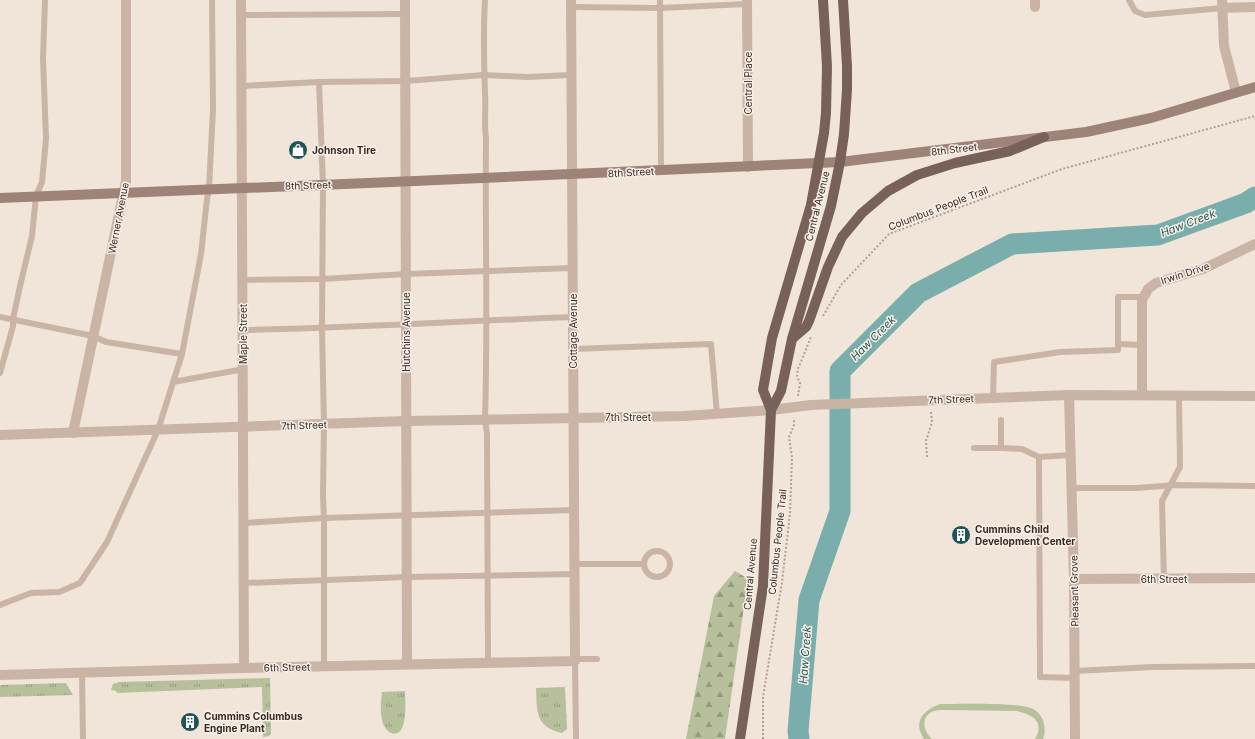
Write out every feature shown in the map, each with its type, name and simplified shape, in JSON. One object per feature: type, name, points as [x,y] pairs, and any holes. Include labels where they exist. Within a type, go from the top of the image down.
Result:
[{"type":"main road","name":"Central Avenue","points":[[740,739],[763,586],[770,410],[763,390],[772,338],[811,205],[824,133],[827,66],[823,0]]},
{"type":"main road","name":"Central Avenue","points":[[770,410],[781,391],[792,339],[823,236],[840,162],[847,90],[843,0]]},
{"type":"main road","points":[[792,339],[806,327],[809,321],[828,267],[842,238],[862,213],[888,191],[917,175],[955,163],[1010,151],[1044,137]]},
{"type":"street","name":"Werner Avenue","points":[[73,433],[126,181],[126,0]]},
{"type":"street","name":"Maple Street","points":[[241,0],[244,369],[244,668]]},
{"type":"street","name":"Hutchins Avenue","points":[[405,0],[407,664]]},
{"type":"street","name":"Central Place","points":[[747,2],[748,167]]},
{"type":"street","name":"Cottage Avenue","points":[[571,4],[575,660]]},
{"type":"street","points":[[1236,92],[1224,46],[1222,4],[1255,7]]},
{"type":"street","name":"8th Street","points":[[0,198],[406,182],[840,162],[1086,132],[1151,118],[1255,87]]},
{"type":"street","name":"Irwin Drive","points":[[1144,298],[1148,289],[1156,283],[1203,269],[1255,244]]},
{"type":"street","points":[[1142,395],[1142,300],[1144,298]]},
{"type":"street","name":"7th Street","points":[[0,435],[406,421],[685,416],[770,410],[811,405],[993,397],[1069,395],[1255,396]]},
{"type":"street","name":"Pleasant Grove","points":[[1069,395],[1074,579],[1075,739]]},
{"type":"street","name":"6th Street","points":[[1074,579],[1255,578]]},
{"type":"street","name":"6th Street","points":[[0,675],[575,660]]},
{"type":"lane","points":[[0,373],[13,326],[13,320],[32,236],[36,196],[42,182],[46,139],[43,59],[45,0]]},
{"type":"lane","points":[[0,605],[31,593],[59,592],[80,583],[107,542],[158,430],[182,354],[201,254],[209,189],[214,109],[212,0]]},
{"type":"lane","points":[[485,0],[483,46],[485,95],[484,122],[486,139],[485,271],[487,320],[485,419],[487,434],[488,663]]},
{"type":"lane","points":[[660,0],[661,170]]},
{"type":"lane","points":[[1129,0],[1135,12],[1145,15],[1222,4]]},
{"type":"lane","points":[[571,4],[660,8],[747,2]]},
{"type":"lane","points":[[241,15],[405,14]]},
{"type":"lane","points":[[242,86],[319,82],[405,81],[484,75],[527,77],[571,75]]},
{"type":"lane","points":[[319,82],[323,185],[322,328],[324,424],[324,666]]},
{"type":"lane","points":[[243,280],[322,279],[406,274],[572,268]]},
{"type":"lane","points":[[993,397],[994,362],[1060,352],[1118,350],[1118,297],[1144,298]]},
{"type":"lane","points":[[0,317],[94,336],[106,342],[182,354]]},
{"type":"lane","points":[[243,330],[573,317]]},
{"type":"lane","points":[[573,349],[711,344],[717,414]]},
{"type":"lane","points":[[1118,344],[1142,345]]},
{"type":"lane","points":[[173,382],[244,369]]},
{"type":"lane","points":[[1164,579],[1162,501],[1180,467],[1179,395]]},
{"type":"lane","points":[[1001,420],[1001,448]]},
{"type":"lane","points":[[974,448],[1022,449],[1039,457],[1071,455]]},
{"type":"lane","points":[[1039,457],[1040,677],[1153,667],[1255,666]]},
{"type":"lane","points":[[1072,488],[1136,488],[1170,485],[1255,486]]},
{"type":"lane","points":[[244,523],[324,518],[574,510]]},
{"type":"lane","points":[[654,551],[658,551],[666,555],[670,563],[668,571],[657,577],[649,575],[644,568],[644,564],[646,556],[654,551]]},
{"type":"lane","points":[[574,564],[644,564]]},
{"type":"lane","points":[[244,583],[407,577],[574,574]]},
{"type":"lane","points":[[576,739],[575,660],[598,659]]},
{"type":"lane","points":[[82,673],[83,739]]},
{"type":"path","name":"Columbus People Trail","points":[[823,316],[841,285],[890,234],[1062,169],[1255,116]]},
{"type":"path","name":"Columbus People Trail","points":[[763,739],[763,697],[782,582],[790,514],[792,457],[789,436],[794,425],[800,383],[798,369],[812,335]]},
{"type":"path","points":[[927,458],[926,441],[932,422],[931,412]]},
{"type":"green space","points":[[735,571],[748,579],[725,739],[686,739],[714,596]]},
{"type":"green space","points":[[270,678],[271,734],[263,737],[262,687],[117,693],[116,691],[111,690],[113,684],[119,682]]},
{"type":"green space","points":[[66,683],[73,695],[0,697],[0,685]]},
{"type":"green space","points":[[565,687],[567,729],[562,733],[547,727],[539,717],[536,688]]},
{"type":"green space","points":[[405,691],[405,718],[403,725],[401,730],[397,733],[391,733],[385,728],[382,720],[382,692]]},
{"type":"green space","points":[[940,704],[1016,705],[1033,709],[1042,717],[1045,728],[1044,737],[1043,739],[1035,739],[1039,728],[1036,720],[1017,711],[942,710],[934,711],[927,716],[924,724],[929,736],[932,739],[924,739],[919,727],[922,717],[929,709]]},
{"type":"waterway","name":"Haw Creek","points":[[799,739],[798,731],[809,600],[840,511],[840,371],[918,293],[1012,244],[1158,235],[1246,203],[1255,197]]},
{"type":"place","name":"Johnson Tire","points":[[298,150]]},
{"type":"place","name":"Cummins Child Development Center","points":[[961,535]]},
{"type":"place","name":"Cummins Columbus Engine Plant","points":[[190,722]]}]
